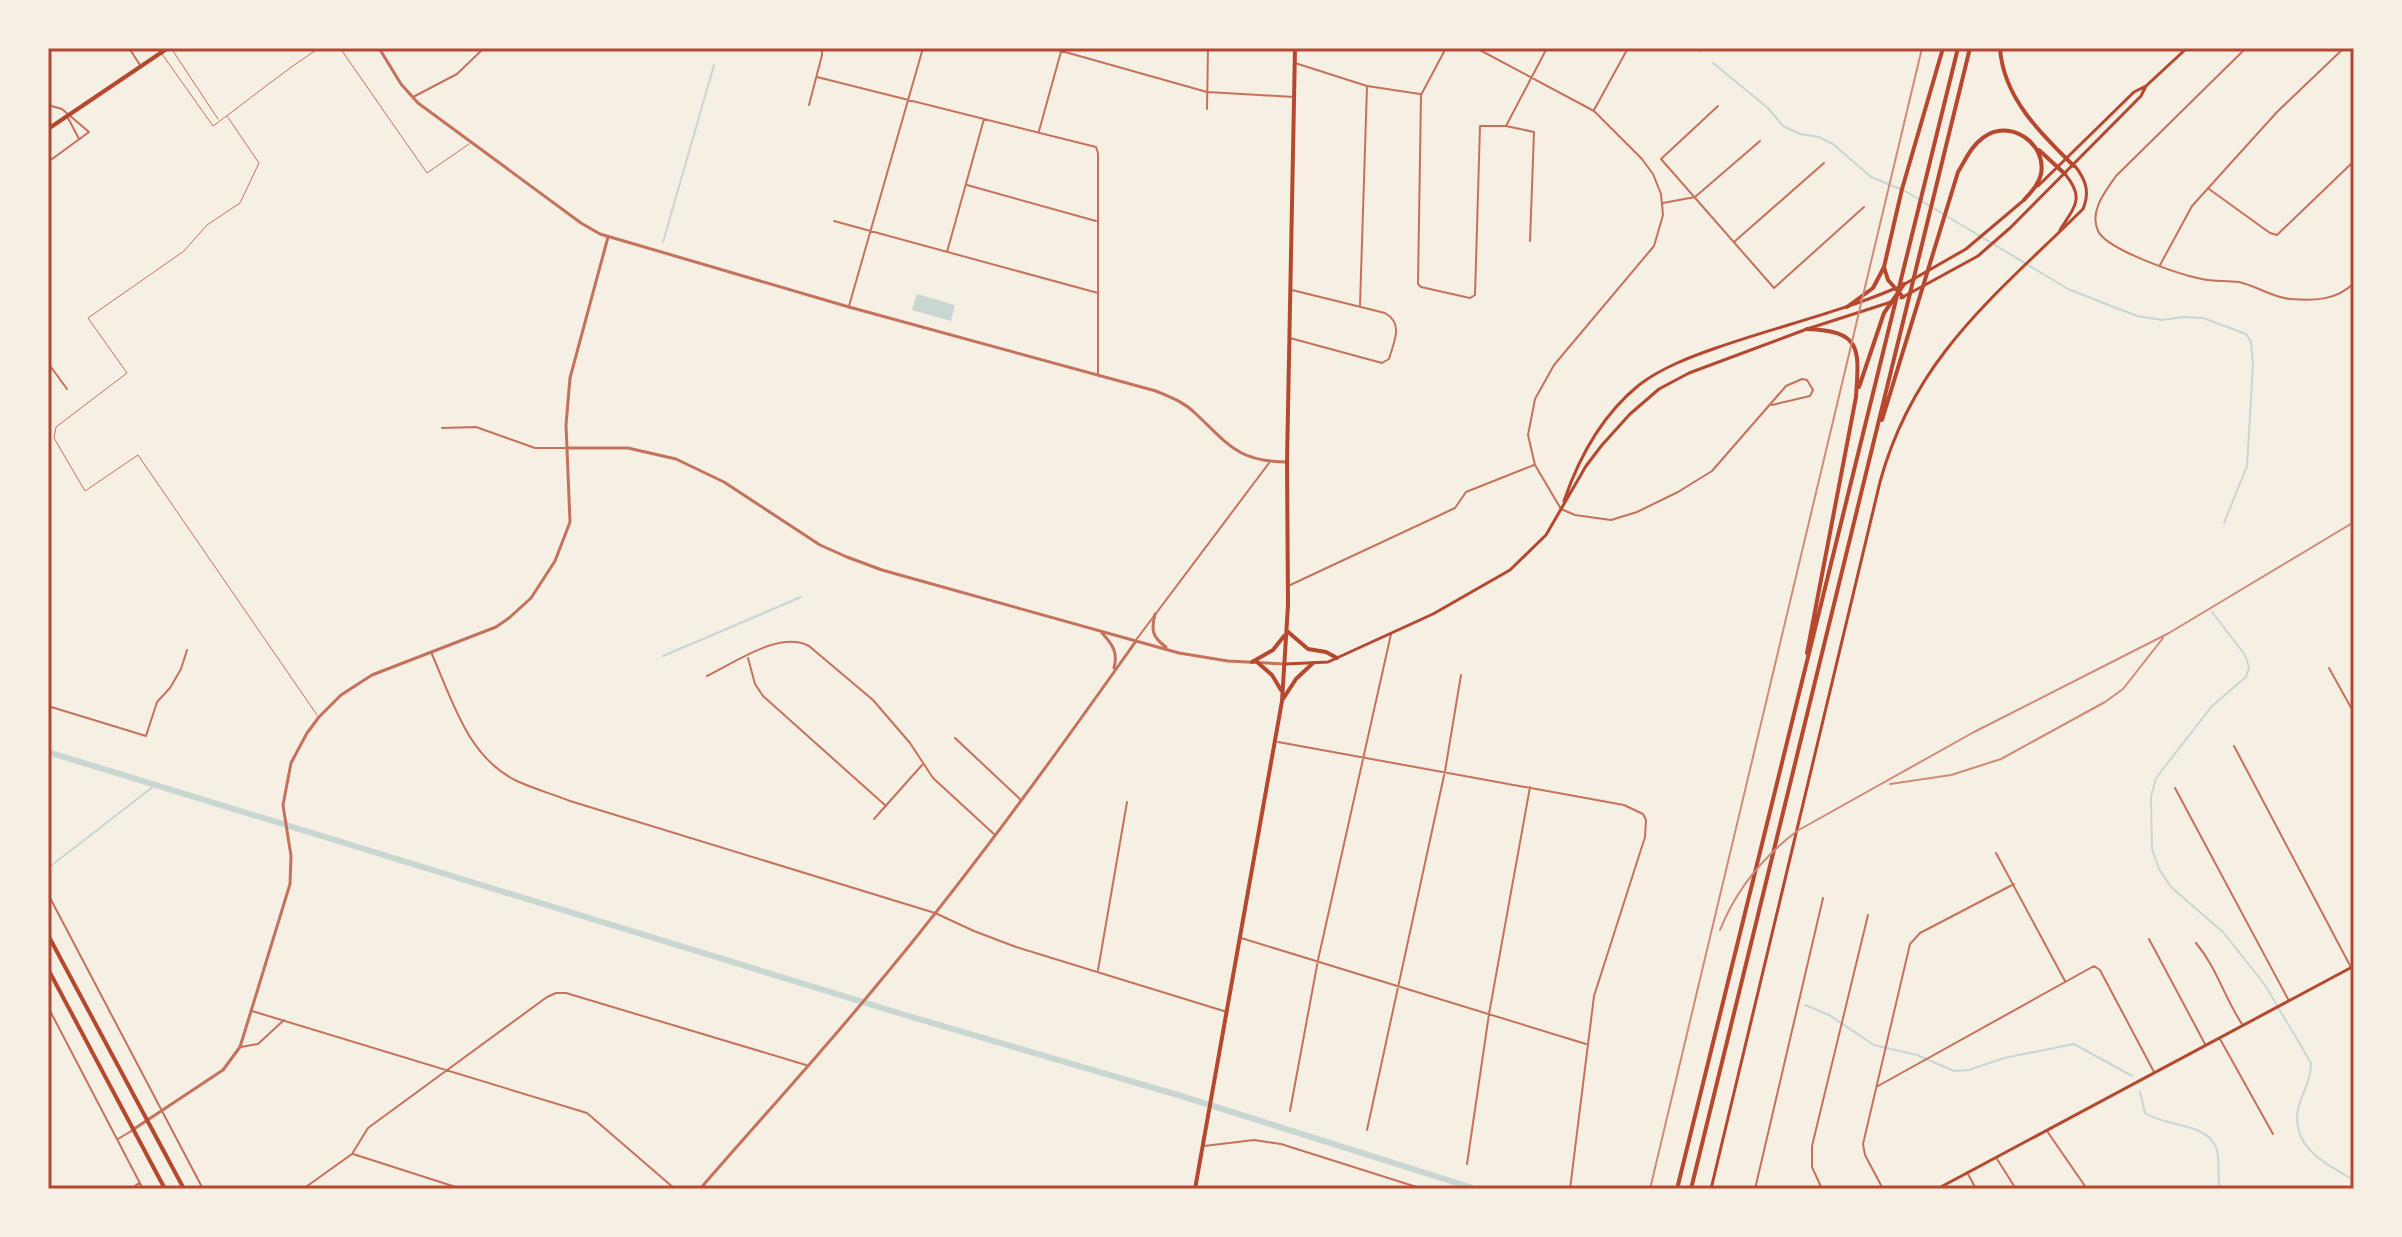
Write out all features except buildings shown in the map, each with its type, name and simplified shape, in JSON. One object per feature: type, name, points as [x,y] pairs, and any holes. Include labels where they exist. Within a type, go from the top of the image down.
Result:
[{"type":"main road","points":[[48,129],[169,48]]},
{"type":"main road","points":[[1195,1189],[1282,701],[1288,586],[1287,462],[1295,48]]},
{"type":"main road","points":[[1847,307],[1873,288],[1884,267],[1902,189],[1943,48]]},
{"type":"main road","points":[[1677,1189],[1958,48]]},
{"type":"main road","points":[[1691,1189],[1970,48]]},
{"type":"main road","points":[[1711,1189],[1891,443],[1908,405],[1948,345],[2083,209],[2087,199],[2087,187],[2074,166],[2015,100],[2007,84],[2000,48]]},
{"type":"main road","points":[[1561,509],[1576,466],[1592,438],[1640,384],[1689,357],[1896,290],[1966,249],[2024,200],[2134,92],[2146,86],[2187,48]]},
{"type":"main road","points":[[1285,664],[1328,662],[1433,614],[1510,570],[1546,535],[1586,466],[1602,445],[1630,414],[1659,389],[1689,373],[1903,297],[1978,256],[2074,166],[2141,96],[2146,86]]},
{"type":"main road","points":[[2101,123],[2109,129]]},
{"type":"main road","points":[[1872,452],[1958,172],[1972,148],[1985,135],[2013,130],[2034,145],[2075,187],[2078,196],[2073,210],[2056,236]]},
{"type":"main road","points":[[2024,200],[2041,173],[2039,155],[2034,145]]},
{"type":"main road","points":[[1884,267],[1903,297]]},
{"type":"main road","points":[[1799,694],[1856,397],[1874,339],[1896,290]]},
{"type":"main road","points":[[1807,329],[1841,334],[1855,346],[1859,356],[1856,397]]},
{"type":"main road","points":[[1286,632],[1308,649],[1326,652],[1337,658]]},
{"type":"main road","points":[[1282,692],[1272,675],[1254,662],[1273,650],[1286,632]]},
{"type":"main road","points":[[1282,701],[1296,679],[1313,663]]},
{"type":"main road","points":[[48,935],[184,1189]]},
{"type":"main road","points":[[1937,1189],[2353,967]]},
{"type":"main road","points":[[48,969],[165,1189]]},
{"type":"street","points":[[129,48],[140,65]]},
{"type":"street","points":[[379,48],[412,98],[581,223],[608,237],[849,307],[1132,383],[1179,401],[1225,444],[1244,454],[1270,462],[1287,462]]},
{"type":"street","points":[[412,98],[457,74],[484,48]]},
{"type":"street","points":[[809,105],[822,48]]},
{"type":"street","points":[[849,307],[923,48]]},
{"type":"street","points":[[1051,48],[1207,92],[1296,97]]},
{"type":"street","points":[[1207,109],[1208,48]]},
{"type":"street","points":[[1446,48],[1421,95],[1418,284],[1470,298],[1475,295],[1480,126],[1506,126],[1534,132],[1530,241]]},
{"type":"street","points":[[1476,48],[1594,111],[1630,145],[1647,167],[1661,194],[1660,230],[1654,246],[1554,365],[1535,399],[1528,435],[1535,465],[1561,509],[1575,515],[1611,520],[1637,512],[1712,471],[1772,405],[1778,393],[1802,379],[1807,380],[1813,390],[1810,396],[1801,400],[1772,405]]},
{"type":"street","points":[[1506,126],[1547,48]]},
{"type":"street","points":[[1594,111],[1628,48]]},
{"type":"street","points":[[2246,48],[2116,176],[2099,201],[2095,218],[2097,230],[2104,241],[2117,249],[2160,265],[2202,279],[2240,282],[2291,299],[2323,299],[2340,295],[2354,283]]},
{"type":"street","points":[[2160,265],[2185,218],[2208,188],[2277,112],[2344,48]]},
{"type":"street","points":[[1039,131],[1061,49]]},
{"type":"street","points":[[1295,63],[1367,86],[1421,95]]},
{"type":"street","points":[[817,77],[1096,147],[1098,375]]},
{"type":"street","points":[[1360,307],[1367,86]]},
{"type":"street","points":[[48,105],[62,109],[89,132],[48,162]]},
{"type":"street","points":[[1718,106],[1661,159],[1774,288],[1864,207]]},
{"type":"street","points":[[67,115],[79,140]]},
{"type":"street","points":[[947,252],[985,118]]},
{"type":"street","points":[[1662,203],[1695,197],[1760,141]]},
{"type":"street","points":[[2208,188],[2277,235],[2354,161]]},
{"type":"street","points":[[1733,243],[1824,163]]},
{"type":"street","points":[[966,184],[1098,222]]},
{"type":"street","points":[[834,221],[1099,293]]},
{"type":"street","points":[[117,1140],[223,1070],[240,1047],[290,884],[289,843],[283,805],[291,763],[319,717],[341,695],[372,675],[496,627],[521,608],[546,578],[570,522],[566,425],[572,363],[608,237]]},
{"type":"street","points":[[1289,338],[1373,362],[1389,359],[1398,326],[1394,318],[1385,313],[1292,290]]},
{"type":"street","points":[[48,363],[67,389]]},
{"type":"street","points":[[442,428],[476,427],[535,448],[628,448],[676,459],[724,482],[807,537],[882,570],[1169,650],[1228,661],[1285,664]]},
{"type":"street","points":[[700,1189],[870,994],[996,836],[1155,614],[1270,462]]},
{"type":"street","points":[[1288,586],[1455,508],[1466,492],[1535,465]]},
{"type":"street","points":[[1155,614],[1153,634],[1169,650]]},
{"type":"street","points":[[1099,631],[1115,649],[1117,658],[1113,673]]},
{"type":"street","points":[[1290,1111],[1318,960],[1391,633]]},
{"type":"street","points":[[707,676],[779,642],[796,641],[809,646],[884,711],[943,788],[996,836]]},
{"type":"street","points":[[48,706],[146,736],[157,702],[181,669],[187,650]]},
{"type":"street","points":[[431,651],[467,734],[491,764],[515,780],[570,801],[935,913],[1002,942],[1227,1012]]},
{"type":"street","points":[[748,656],[755,684],[763,696],[886,806]]},
{"type":"street","points":[[2329,668],[2354,713]]},
{"type":"street","points":[[1367,1130],[1445,771],[1461,675]]},
{"type":"street","points":[[955,738],[1021,800]]},
{"type":"street","points":[[1276,741],[1530,786],[1624,805],[1643,814],[1647,828],[1598,979],[1570,1189]]},
{"type":"street","points":[[2234,746],[2354,973]]},
{"type":"street","points":[[874,819],[923,764]]},
{"type":"street","points":[[1467,1164],[1489,1014],[1530,786]]},
{"type":"street","points":[[2175,788],[2287,1002]]},
{"type":"street","points":[[1097,972],[1127,802]]},
{"type":"street","points":[[1996,853],[2065,981]]},
{"type":"street","points":[[1883,1189],[1863,1149],[1912,940],[2014,884]]},
{"type":"street","points":[[48,894],[203,1189]]},
{"type":"street","points":[[1755,1189],[1823,898]]},
{"type":"street","points":[[1822,1189],[1812,1167],[1812,1146],[1868,915]]},
{"type":"street","points":[[1240,937],[1588,1045]]},
{"type":"street","points":[[2149,939],[2206,1045]]},
{"type":"street","points":[[2196,943],[2210,960],[2242,1025]]},
{"type":"street","points":[[1876,1087],[2090,967],[2097,967],[2154,1073]]},
{"type":"street","points":[[303,1189],[352,1154],[368,1128],[556,993],[566,993],[807,1065]]},
{"type":"street","points":[[48,1008],[143,1189]]},
{"type":"street","points":[[251,1011],[587,1113],[675,1189]]},
{"type":"street","points":[[48,1019],[53,1016]]},
{"type":"street","points":[[240,1047],[258,1044],[284,1020]]},
{"type":"street","points":[[2220,1038],[2273,1134]]},
{"type":"street","points":[[2047,1130],[2087,1189]]},
{"type":"street","points":[[1203,1147],[1254,1140],[1281,1144],[1423,1189]]},
{"type":"street","points":[[352,1154],[462,1189]]},
{"type":"street","points":[[1996,1158],[2016,1189]]},
{"type":"street","points":[[1967,1173],[1976,1189]]},
{"type":"street","points":[[131,1189],[140,1182]]},
{"type":"street","points":[[446,1189],[451,1185]]},
{"type":"lane","points":[[169,48],[220,121]]},
{"type":"lane","points":[[161,52],[213,126],[319,48]]},
{"type":"lane","points":[[340,48],[427,173],[471,143]]},
{"type":"lane","points":[[227,116],[259,163],[240,203],[207,225],[184,251],[88,318],[127,373],[56,427],[54,438],[85,491],[138,455],[319,717]]},
{"type":"shaded area","points":[[917,294],[955,305],[951,321],[912,310]]},
{"type":"waterway","points":[[1696,48],[1701,52]]},
{"type":"waterway","points":[[1713,63],[1768,108],[1783,126],[1833,144],[1871,177],[1905,191],[2068,289],[2137,316],[2162,320],[2203,318],[2246,334],[2251,342],[2253,365],[2247,466],[2224,523]]},
{"type":"waterway","points":[[663,242],[714,65]]},
{"type":"waterway","points":[[663,656],[801,597]]},
{"type":"waterway","points":[[2212,612],[2245,655],[2249,667],[2246,677],[2212,706],[2156,778],[2151,797],[2152,849],[2159,869],[2171,887],[2223,932],[2265,985],[2311,1063],[2297,1119],[2304,1142],[2321,1160],[2354,1180]]},
{"type":"waterway","points":[[48,752],[905,1015],[1178,1095],[1476,1189]]},
{"type":"waterway","points":[[48,868],[154,786]]},
{"type":"waterway","points":[[1805,1005],[1829,1015],[1874,1045],[1917,1055],[1954,1071],[2074,1044],[2132,1076]]},
{"type":"waterway","points":[[2140,1092],[2145,1113],[2196,1130],[2212,1141],[2218,1155],[2220,1189]]},
{"type":"railway","points":[[1650,1189],[1922,48]]},
{"type":"railway","points":[[1720,930],[1734,901],[1752,875],[1797,831],[1974,732],[2169,633],[2354,522]]},
{"type":"railway","points":[[1890,784],[1951,775],[2001,759],[2123,689],[2163,638]]}]
